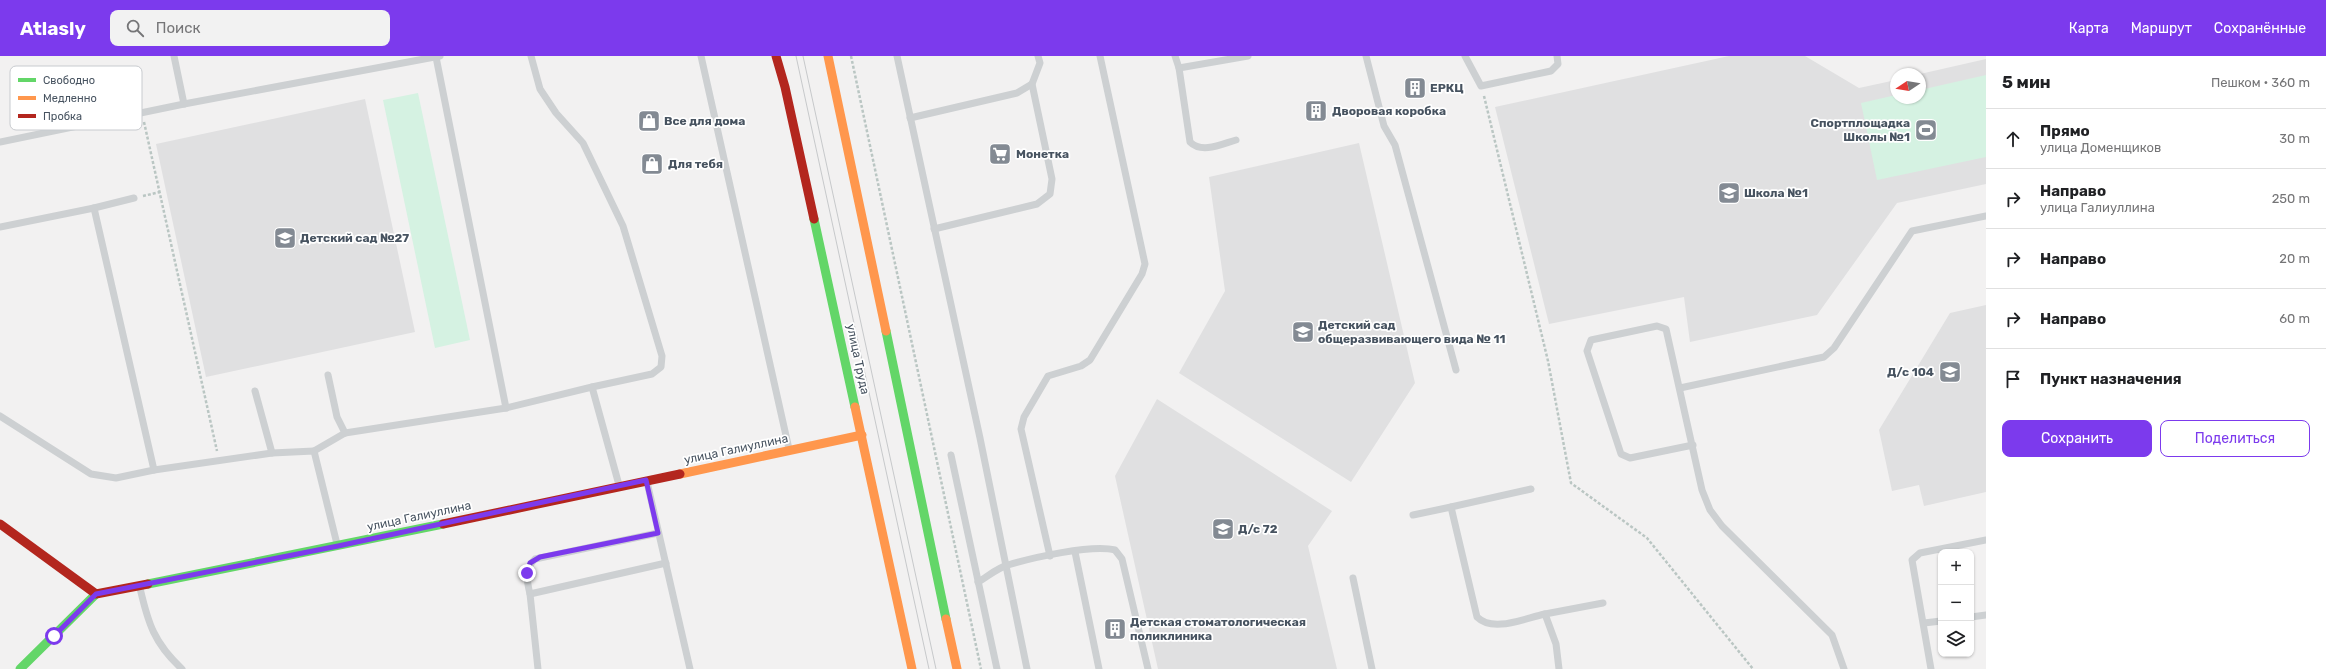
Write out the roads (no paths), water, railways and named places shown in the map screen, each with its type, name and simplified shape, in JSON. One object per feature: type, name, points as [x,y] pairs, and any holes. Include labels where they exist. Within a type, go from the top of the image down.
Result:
[{"type":"main road","name":"улица Труда","points":[[776,56],[785,88],[862,435],[912,669]]},
{"type":"main road","points":[[828,56],[958,669]]},
{"type":"main road","name":"улица Галиуллина","points":[[96,594],[338,546],[619,485],[862,435]]},
{"type":"main road","points":[[0,524],[96,594],[20,669]]},
{"type":"lane","points":[[174,56],[184,104]]},
{"type":"lane","points":[[0,416],[91,474],[116,478],[154,470],[272,453],[314,451],[344,433],[506,408],[652,374],[660,367],[662,356],[623,226],[583,143],[556,113],[540,89],[531,56]]},
{"type":"lane","points":[[701,56],[789,449]]},
{"type":"lane","points":[[897,56],[1006,566],[1026,669]]},
{"type":"lane","points":[[934,229],[1037,204],[1050,194],[1052,179],[1032,84],[1040,63],[1038,56]]},
{"type":"lane","points":[[1050,556],[1021,430],[1022,421],[1048,376],[1081,366],[1093,356],[1142,274],[1145,264],[1100,56]]},
{"type":"lane","points":[[1175,56],[1179,68],[1190,142],[1199,148],[1205,148],[1236,140]]},
{"type":"lane","points":[[1179,68],[1248,56]]},
{"type":"lane","points":[[1366,56],[1384,126],[1395,145],[1456,370]]},
{"type":"lane","points":[[1465,56],[1481,86],[1551,71],[1558,64],[1557,56]]},
{"type":"lane","points":[[142,113],[438,57],[506,408]]},
{"type":"lane","points":[[910,118],[1017,92],[1032,84]]},
{"type":"lane","points":[[0,142],[59,130]]},
{"type":"lane","points":[[0,227],[94,208],[134,198]]},
{"type":"lane","points":[[94,208],[154,470]]},
{"type":"lane","points":[[1680,388],[1824,357],[1834,348],[1912,231],[1986,216]]},
{"type":"lane","points":[[1693,445],[1630,458],[1621,454],[1587,351],[1588,343],[1601,337],[1657,326],[1664,327],[1668,333],[1693,445],[1702,490],[1710,510],[1722,526],[1828,629],[1836,641],[1844,669]]},
{"type":"lane","points":[[328,375],[337,417],[344,433]]},
{"type":"lane","points":[[592,387],[619,485]]},
{"type":"lane","points":[[255,391],[272,453]]},
{"type":"lane","points":[[314,451],[338,546]]},
{"type":"lane","points":[[951,455],[997,669]]},
{"type":"lane","points":[[646,480],[690,669]]},
{"type":"lane","points":[[1413,515],[1531,489]]},
{"type":"lane","points":[[1451,507],[1477,617],[1482,622],[1496,625],[1545,614],[1604,604]]},
{"type":"lane","points":[[538,669],[527,573],[528,568],[535,559],[658,533]]},
{"type":"lane","points":[[1931,669],[1913,564],[1914,557],[1920,553],[1986,540]]},
{"type":"lane","points":[[978,582],[1006,566],[1075,552],[1104,548],[1115,550],[1119,554],[1148,669]]},
{"type":"lane","points":[[1075,552],[1099,669]]},
{"type":"lane","points":[[530,594],[666,563]]},
{"type":"lane","points":[[1353,578],[1372,669]]},
{"type":"lane","points":[[140,586],[147,619],[152,631],[160,646],[182,669]]},
{"type":"lane","points":[[1545,614],[1556,644],[1559,669]]},
{"type":"lane","points":[[1974,617],[1986,615]]},
{"type":"lane","points":[[1924,623],[1938,621]]},
{"type":"tram line","points":[[796,56],[929,669]]},
{"type":"tram line","points":[[803,56],[936,669]]},
{"type":"place","name":"ЕРКЦ","points":[[1415,88]]},
{"type":"place","name":"Дворовая коробка","points":[[1316,111]]},
{"type":"place","name":"Все для дома","points":[[649,121]]},
{"type":"place","name":"Спортплощадка Школы №1","points":[[1926,130]]},
{"type":"place","name":"Монетка","points":[[1000,154]]},
{"type":"place","name":"Для тебя","points":[[652,164]]},
{"type":"place","name":"Школа №1","points":[[1729,193]]},
{"type":"place","name":"Детский сад №27","points":[[285,238]]},
{"type":"place","name":"Детский сад общеразвивающего вида № 11","points":[[1303,332]]},
{"type":"place","name":"Д/с 104","points":[[1950,372]]},
{"type":"place","name":"Д/с 72","points":[[1223,529]]},
{"type":"place","name":"Детская стоматологическая поликлиника","points":[[1115,629]]}]
